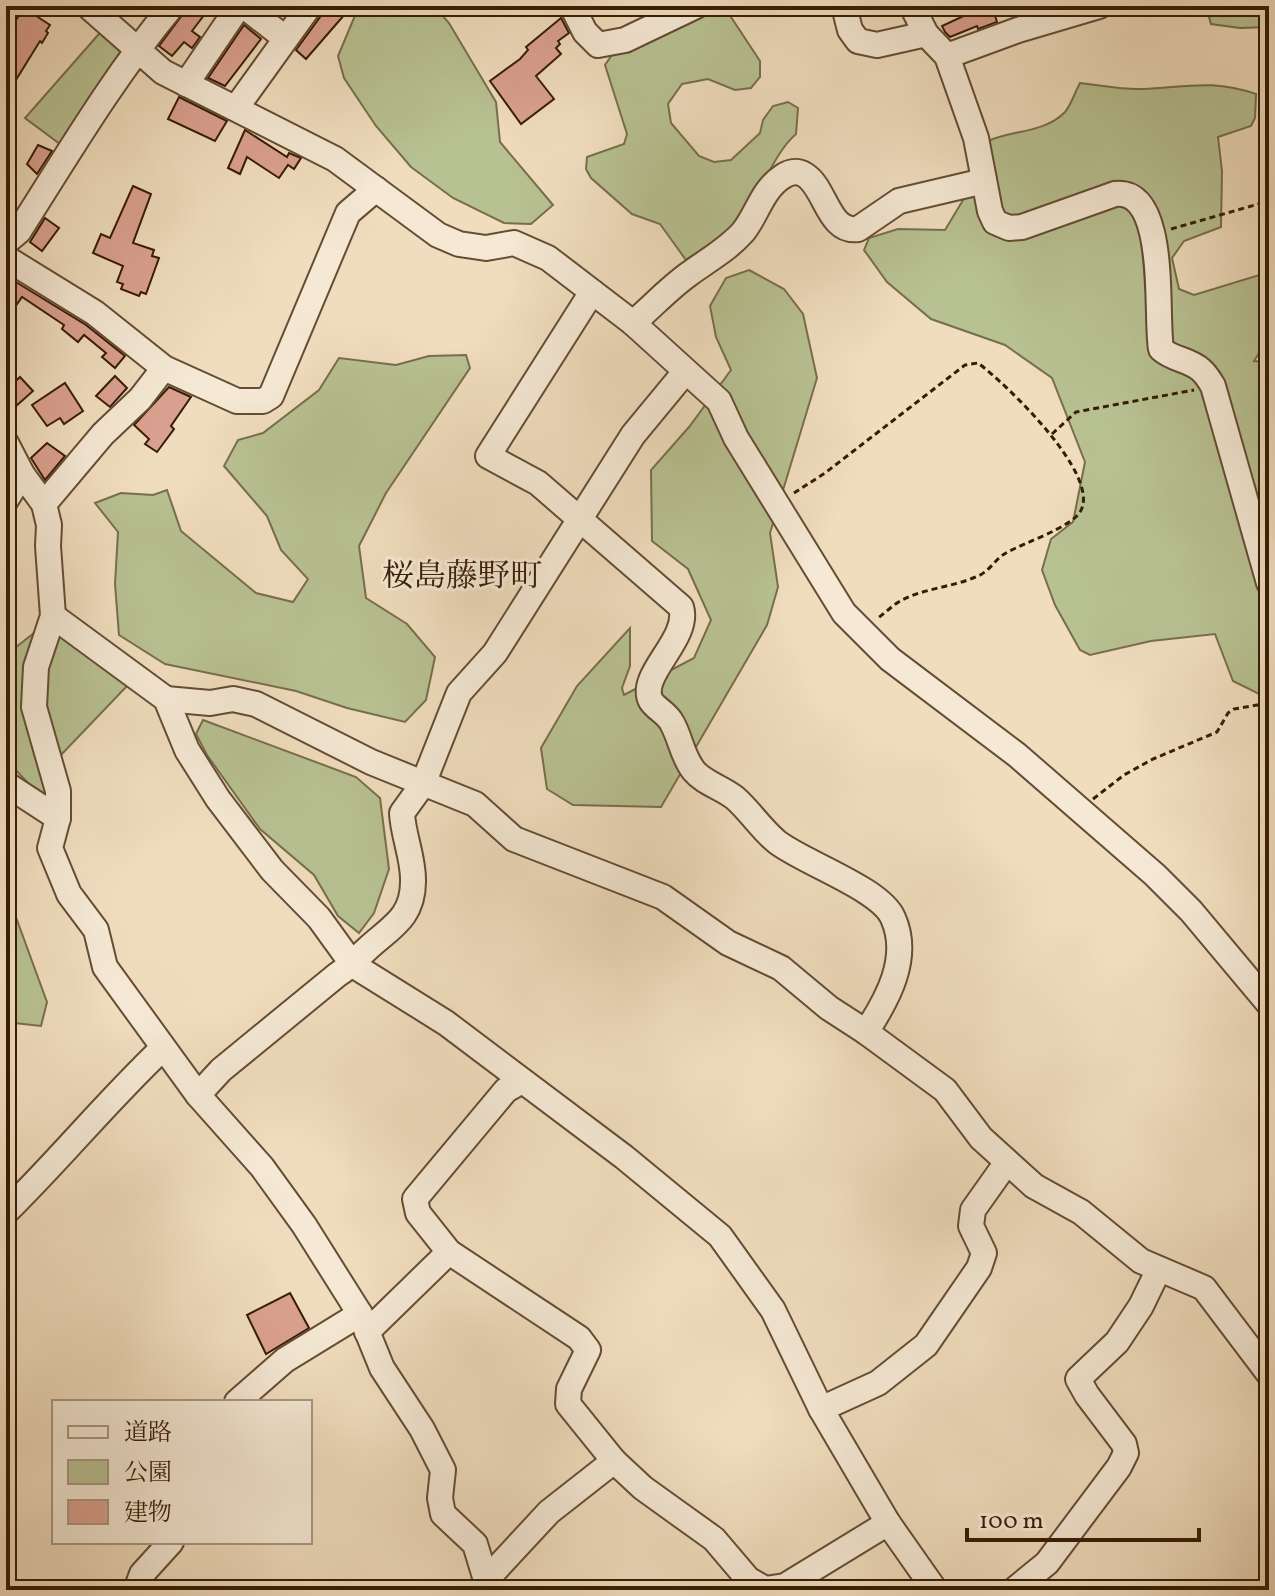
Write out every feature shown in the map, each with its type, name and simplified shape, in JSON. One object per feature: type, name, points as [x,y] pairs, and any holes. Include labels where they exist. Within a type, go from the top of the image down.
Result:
[{"type":"street","points":[[88,6],[163,72],[335,159],[438,235],[459,244],[486,248],[514,243],[548,258],[633,323],[719,401],[736,438],[844,613],[890,659],[1017,755],[1155,875],[1191,911],[1269,1004]]},
{"type":"street","points":[[6,242],[19,231],[136,50],[172,6]]},
{"type":"street","points":[[186,84],[239,6],[249,10],[285,38]]},
{"type":"street","points":[[572,6],[585,32],[598,45],[625,40],[696,6]]},
{"type":"street","points":[[844,6],[850,30],[858,41],[877,45],[926,34]]},
{"type":"street","points":[[912,6],[926,34],[947,56],[976,138],[990,211],[995,222],[1001,226],[1022,227],[1115,194],[1126,193],[1144,208],[1151,223],[1161,349],[1169,357],[1188,362],[1201,370],[1213,386],[1269,583]]},
{"type":"street","points":[[947,56],[1018,30],[1099,6]]},
{"type":"street","points":[[236,108],[308,8]]},
{"type":"street","points":[[633,323],[661,295],[731,244],[744,231],[763,197],[776,182],[790,173],[801,173],[811,180],[838,223],[852,230],[899,201],[984,181]]},
{"type":"street","points":[[6,258],[95,313],[164,368],[237,401],[263,401],[271,396],[348,213],[376,189]]},
{"type":"street","points":[[592,292],[488,456],[538,483],[681,607],[684,619],[651,682],[649,693],[654,705],[671,720],[695,773],[734,797],[777,842],[875,899],[892,915],[898,944],[890,995],[866,1032]]},
{"type":"street","points":[[44,504],[103,434],[140,399],[164,368]]},
{"type":"street","points":[[198,1095],[221,1070],[397,926],[410,904],[414,880],[402,813],[423,784],[459,693],[495,653],[633,435],[685,372]]},
{"type":"street","points":[[6,443],[22,474],[44,504],[49,525],[53,616],[36,667],[34,707],[58,791],[58,818],[50,848],[69,894],[96,930],[105,967],[198,1095],[262,1167],[304,1225],[364,1323],[382,1368],[422,1429],[443,1470],[440,1498],[443,1514],[475,1544],[487,1586]]},
{"type":"street","points":[[6,500],[22,474]]},
{"type":"street","points":[[53,616],[166,699],[210,703],[233,699],[256,704],[371,762],[475,804],[514,839],[663,897],[728,943],[781,968],[829,1008],[945,1090],[981,1138],[1034,1186],[1081,1212],[1141,1261],[1204,1288],[1269,1374]]},
{"type":"street","points":[[166,699],[187,750],[218,799],[272,870],[319,918],[353,965],[446,1023],[624,1157],[720,1236],[773,1310],[821,1409],[888,1523],[935,1590]]},
{"type":"street","points":[[6,784],[58,818]]},
{"type":"street","points":[[6,1212],[54,1165],[130,1079],[163,1048]]},
{"type":"street","points":[[522,1081],[506,1090],[415,1199],[418,1213],[449,1252],[579,1338],[588,1350],[569,1389],[568,1404],[614,1461],[643,1488],[714,1539],[748,1579],[765,1589],[785,1586],[888,1523]]},
{"type":"street","points":[[821,1409],[878,1383],[926,1345],[979,1268],[984,1253],[971,1226],[973,1210],[1007,1162]]},
{"type":"street","points":[[239,1400],[285,1360],[364,1323],[449,1252]]},
{"type":"street","points":[[1014,1590],[1047,1563],[1119,1467],[1126,1453],[1124,1444],[1078,1379],[1117,1342],[1141,1306],[1159,1269]]},
{"type":"street","points":[[487,1586],[549,1512],[614,1461]]},
{"type":"street","points":[[136,1590],[142,1574],[169,1544]]},
{"type":"path","points":[[1152,234],[1269,201]]},
{"type":"path","points":[[778,504],[825,473],[965,365],[978,363],[997,377],[1052,434],[1080,486],[1083,504],[1079,514],[1003,555],[993,567],[978,576],[902,600],[862,630]]},
{"type":"path","points":[[1052,434],[1076,412],[1213,386]]},
{"type":"path","points":[[1081,808],[1134,769],[1217,732],[1228,713],[1234,709],[1269,703]]},
{"type":"green space","points":[[359,6],[434,6],[449,23],[496,102],[500,142],[553,205],[531,224],[504,223],[453,198],[411,167],[376,126],[344,78],[338,56]]},
{"type":"green space","points":[[710,6],[725,8],[760,61],[760,77],[751,88],[735,90],[708,79],[682,84],[668,104],[671,123],[699,156],[714,162],[731,160],[760,133],[763,120],[773,106],[788,102],[798,108],[796,134],[782,150],[741,219],[686,260],[660,224],[632,214],[591,178],[586,169],[587,157],[624,144],[627,134],[605,65],[614,52],[632,47]]},
{"type":"green space","points":[[1206,6],[1269,6],[1269,27],[1240,28],[1211,24]]},
{"type":"green space","points":[[105,27],[128,47],[64,147],[25,118]]},
{"type":"green space","points":[[1080,83],[1135,89],[1213,85],[1256,94],[1255,118],[1251,126],[1218,137],[1222,171],[1221,227],[1184,241],[1172,258],[1179,289],[1194,295],[1269,272],[1269,338],[1254,361],[1269,362],[1269,478],[1240,519],[1269,566],[1269,699],[1233,681],[1215,634],[1151,641],[1090,655],[1080,650],[1055,605],[1042,570],[1051,539],[1073,522],[1085,462],[1052,378],[1005,345],[931,319],[887,282],[864,250],[869,238],[898,229],[945,230],[989,157],[988,141],[1038,128],[1057,119],[1067,109]]},
{"type":"green space","points":[[749,270],[784,289],[803,314],[817,378],[770,533],[778,587],[767,625],[661,807],[573,805],[547,789],[541,748],[577,686],[630,628],[630,666],[622,688],[624,695],[694,658],[711,620],[688,569],[652,541],[651,470],[689,427],[731,370],[716,337],[710,306],[726,278]]},
{"type":"green space","points":[[466,355],[470,368],[386,493],[359,546],[366,598],[407,624],[435,657],[426,700],[405,722],[347,708],[296,691],[165,664],[119,635],[115,584],[118,532],[95,503],[121,493],[153,495],[167,490],[181,531],[256,593],[293,602],[308,579],[281,550],[267,516],[224,466],[238,440],[263,433],[319,390],[339,358],[396,365],[429,356]]},
{"type":"green space","points":[[60,632],[122,674],[127,686],[59,757],[54,810],[6,760],[6,655],[34,633]]},
{"type":"green space","points":[[203,720],[356,777],[380,798],[389,869],[374,913],[359,933],[338,916],[314,875],[260,829],[207,755],[196,734]]},
{"type":"green space","points":[[6,890],[47,1002],[41,1026],[6,1022]]},
{"type":"building","points":[[189,6],[211,6],[192,31],[200,37],[192,48],[184,42],[172,56],[159,46]]},
{"type":"building","points":[[322,6],[352,6],[306,59],[296,50],[320,17]]},
{"type":"building","points":[[985,6],[992,6],[997,22],[950,37],[945,32],[942,26]]},
{"type":"building","points":[[24,8],[50,25],[42,43],[40,41],[14,83],[6,78],[6,35]]},
{"type":"building","points":[[561,18],[569,33],[558,41],[560,44],[556,48],[561,54],[536,76],[554,99],[521,124],[490,81],[520,59],[528,50],[526,47]]},
{"type":"building","points":[[244,25],[261,39],[225,86],[208,78]]},
{"type":"building","points":[[179,97],[227,121],[215,141],[168,119]]},
{"type":"building","points":[[245,130],[287,157],[289,153],[301,158],[294,169],[288,165],[279,178],[247,157],[240,174],[228,168]]},
{"type":"building","points":[[38,145],[52,151],[37,174],[27,164]]},
{"type":"building","points":[[133,186],[151,194],[133,243],[154,250],[152,256],[159,258],[146,294],[141,292],[139,296],[121,289],[123,284],[117,282],[123,266],[93,253],[101,234],[110,238]]},
{"type":"building","points":[[45,218],[59,228],[42,251],[30,242]]},
{"type":"building","points":[[6,276],[86,325],[125,356],[115,368],[102,357],[106,353],[84,335],[78,342],[62,329],[64,325],[22,297],[6,320]]},
{"type":"building","points":[[115,376],[127,388],[110,407],[96,396]]},
{"type":"building","points":[[20,377],[33,391],[6,415],[6,390]]},
{"type":"building","points":[[65,383],[83,411],[64,424],[60,418],[47,426],[32,405]]},
{"type":"building","points":[[169,387],[191,397],[157,452],[145,444],[149,439],[134,425]]},
{"type":"building","points":[[47,443],[65,456],[45,480],[31,458]]},
{"type":"building","points":[[290,1293],[309,1328],[266,1354],[247,1315]]},
{"type":"district","name":"桜島藤野町","points":[[462,575]]}]
